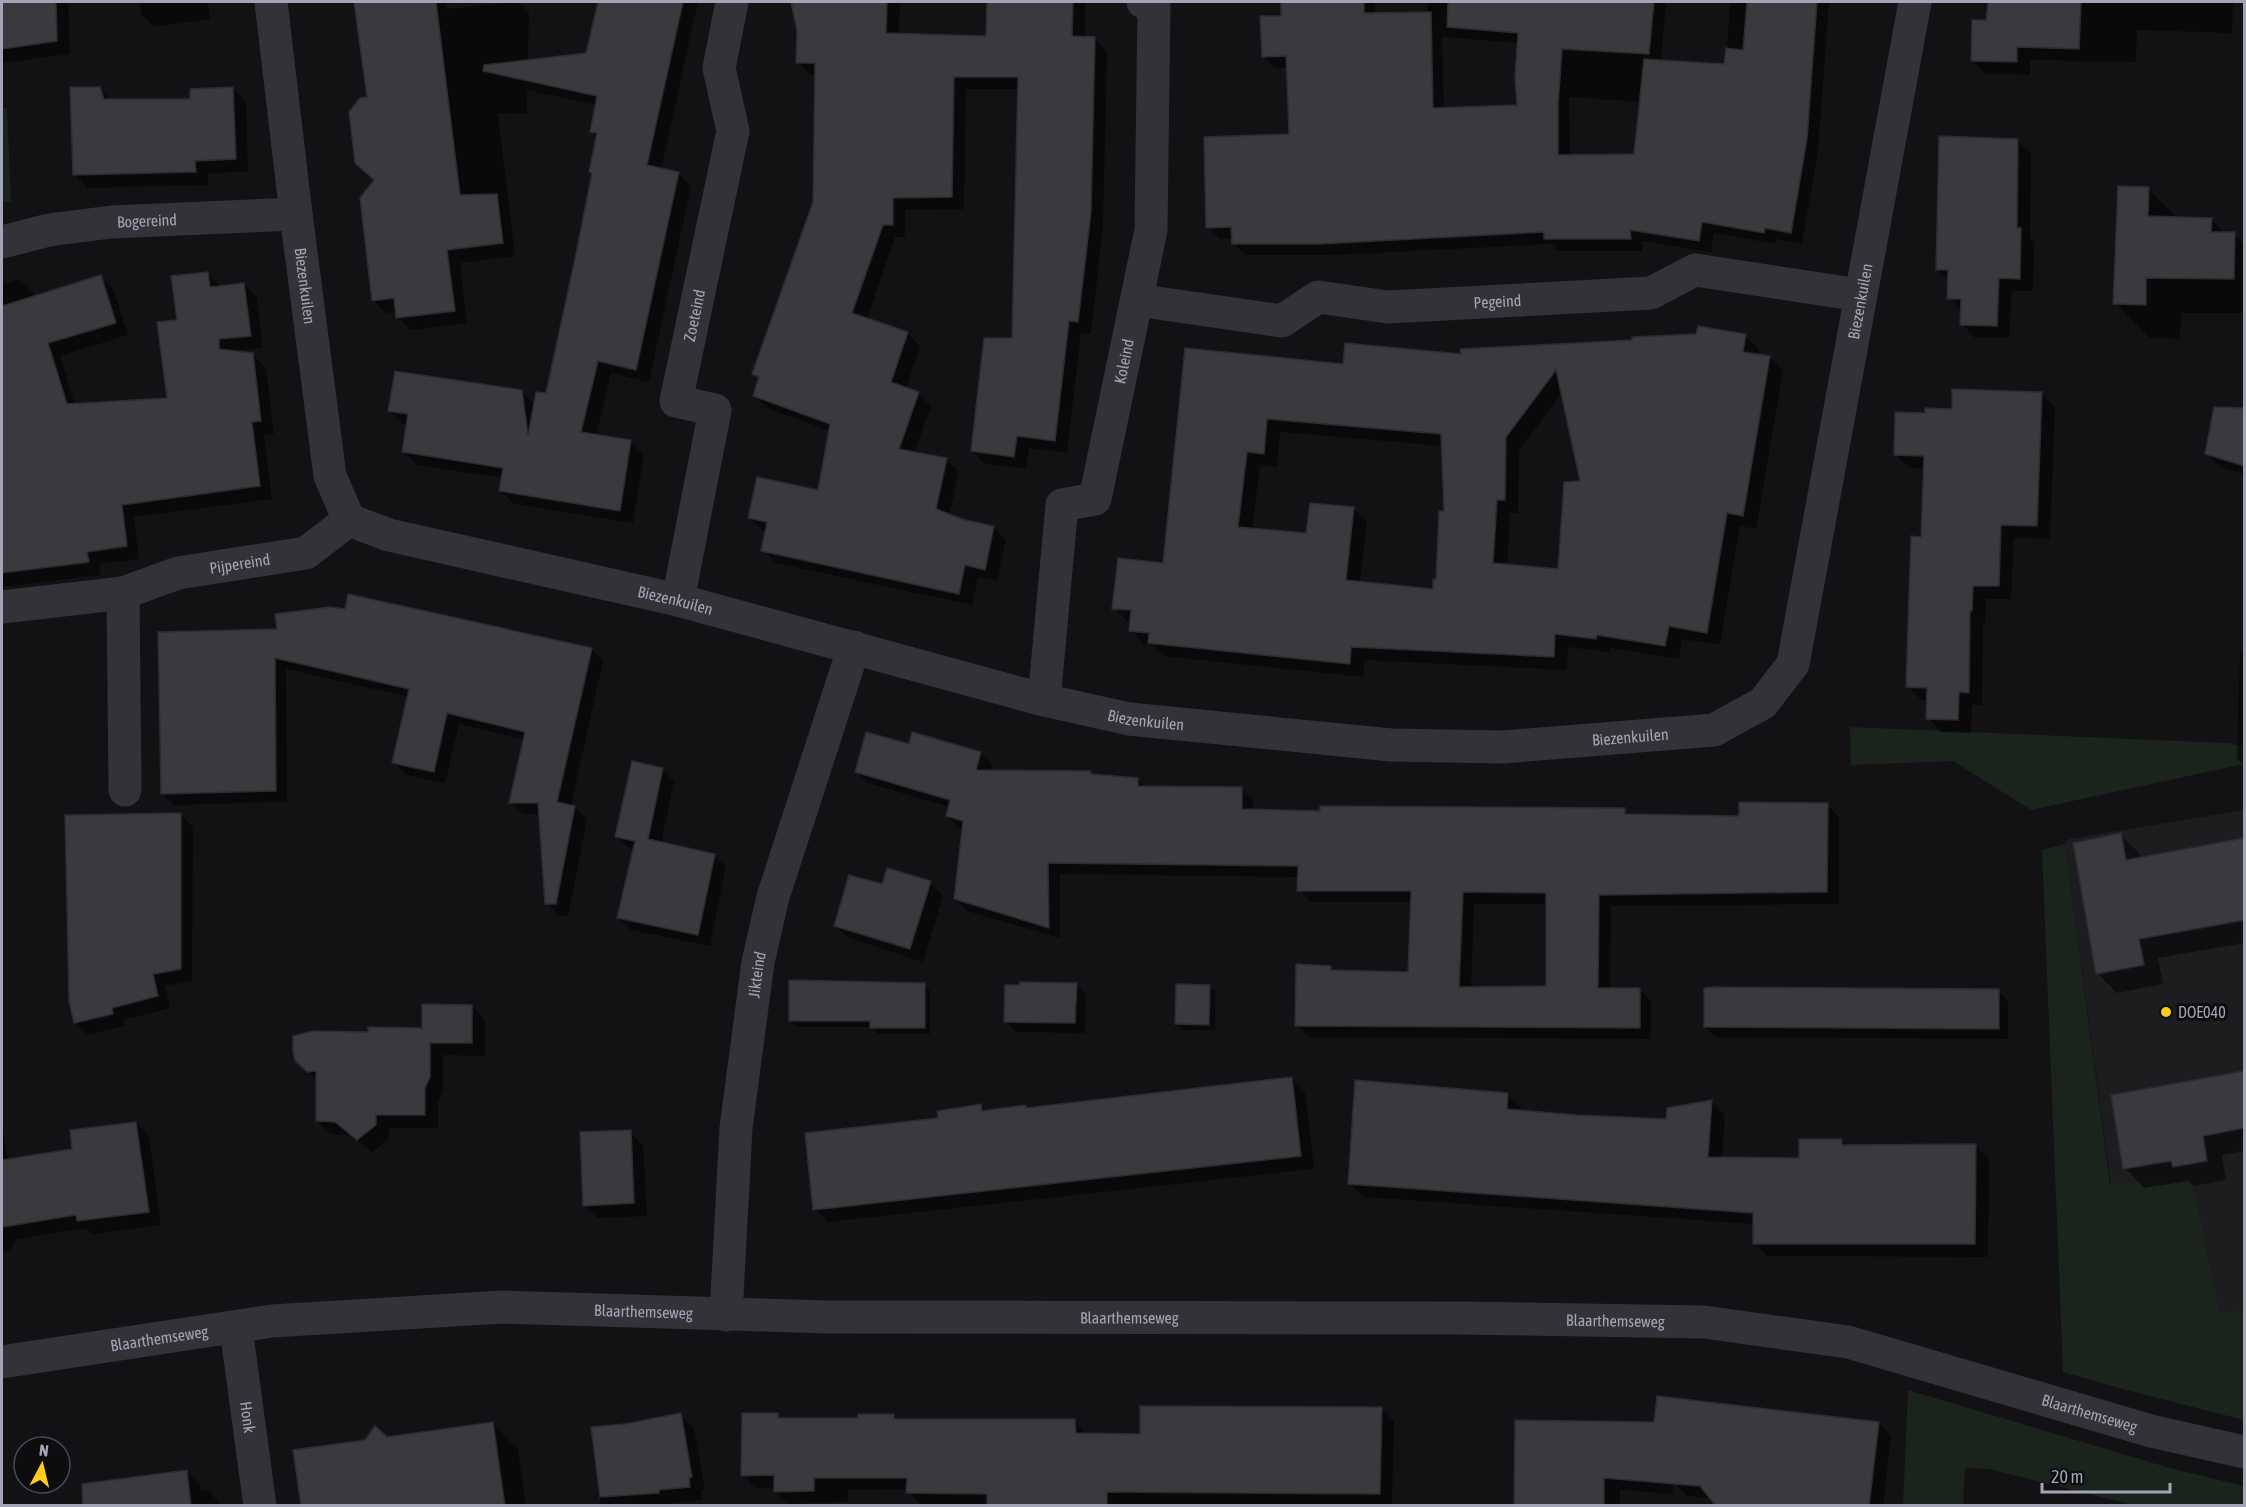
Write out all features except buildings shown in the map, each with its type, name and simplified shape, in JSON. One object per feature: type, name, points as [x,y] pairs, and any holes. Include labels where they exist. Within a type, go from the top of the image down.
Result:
[{"type":"street","name":"Biezenkuilen","points":[[271,2],[330,476],[348,520],[389,535],[678,600],[1044,700],[1129,719],[1391,745],[1503,747],[1714,730],[1764,703],[1793,664],[1915,2]]},
{"type":"street","name":"Zoeteind","points":[[678,600],[716,410],[676,401],[733,131],[719,68],[732,2]]},
{"type":"street","name":"Koleind","points":[[1044,700],[1062,506],[1095,499],[1151,230],[1154,4],[1143,2]]},
{"type":"street","name":"Bogereind","points":[[2,242],[50,230],[111,222],[296,214]]},
{"type":"street","name":"Pegeind","points":[[1137,300],[1282,321],[1318,297],[1388,307],[1651,293],[1695,270],[1860,296]]},
{"type":"street","name":"Pijpereind","points":[[2,607],[123,593],[178,573],[306,554],[348,520]]},
{"type":"street","points":[[123,593],[125,790]]},
{"type":"street","name":"Jikteind","points":[[726,1315],[736,1128],[758,962],[773,897],[854,647]]},
{"type":"street","name":"Blaarthemseweg","points":[[2,1362],[273,1321],[503,1307],[828,1317],[1456,1318],[1704,1322],[1848,1342],[2151,1431],[2244,1452]]},
{"type":"street","name":"Honk","points":[[236,1328],[260,1506]]},
{"type":"shaded area","points":[[2,108],[7,108],[11,202],[2,202]]},
{"type":"shaded area","points":[[1850,727],[2227,743],[2244,746],[2244,764],[2031,810],[1953,761],[1851,765]]},
{"type":"shaded area","name":"DOE040","points":[[2244,810],[2244,1309],[2220,1313],[2192,1180],[2111,1185],[2065,844],[2069,839]]},
{"type":"shaded area","points":[[2065,844],[2110,1184],[2192,1179],[2220,1313],[2244,1309],[2244,1420],[2063,1372],[2042,850]]},
{"type":"shaded area","points":[[1908,1390],[2170,1468],[2244,1486],[2244,1505],[2133,1505],[1989,1469],[1965,1468],[1963,1505],[1903,1505]]},
{"type":"place","name":"DOE040","points":[[2166,1012]]}]
